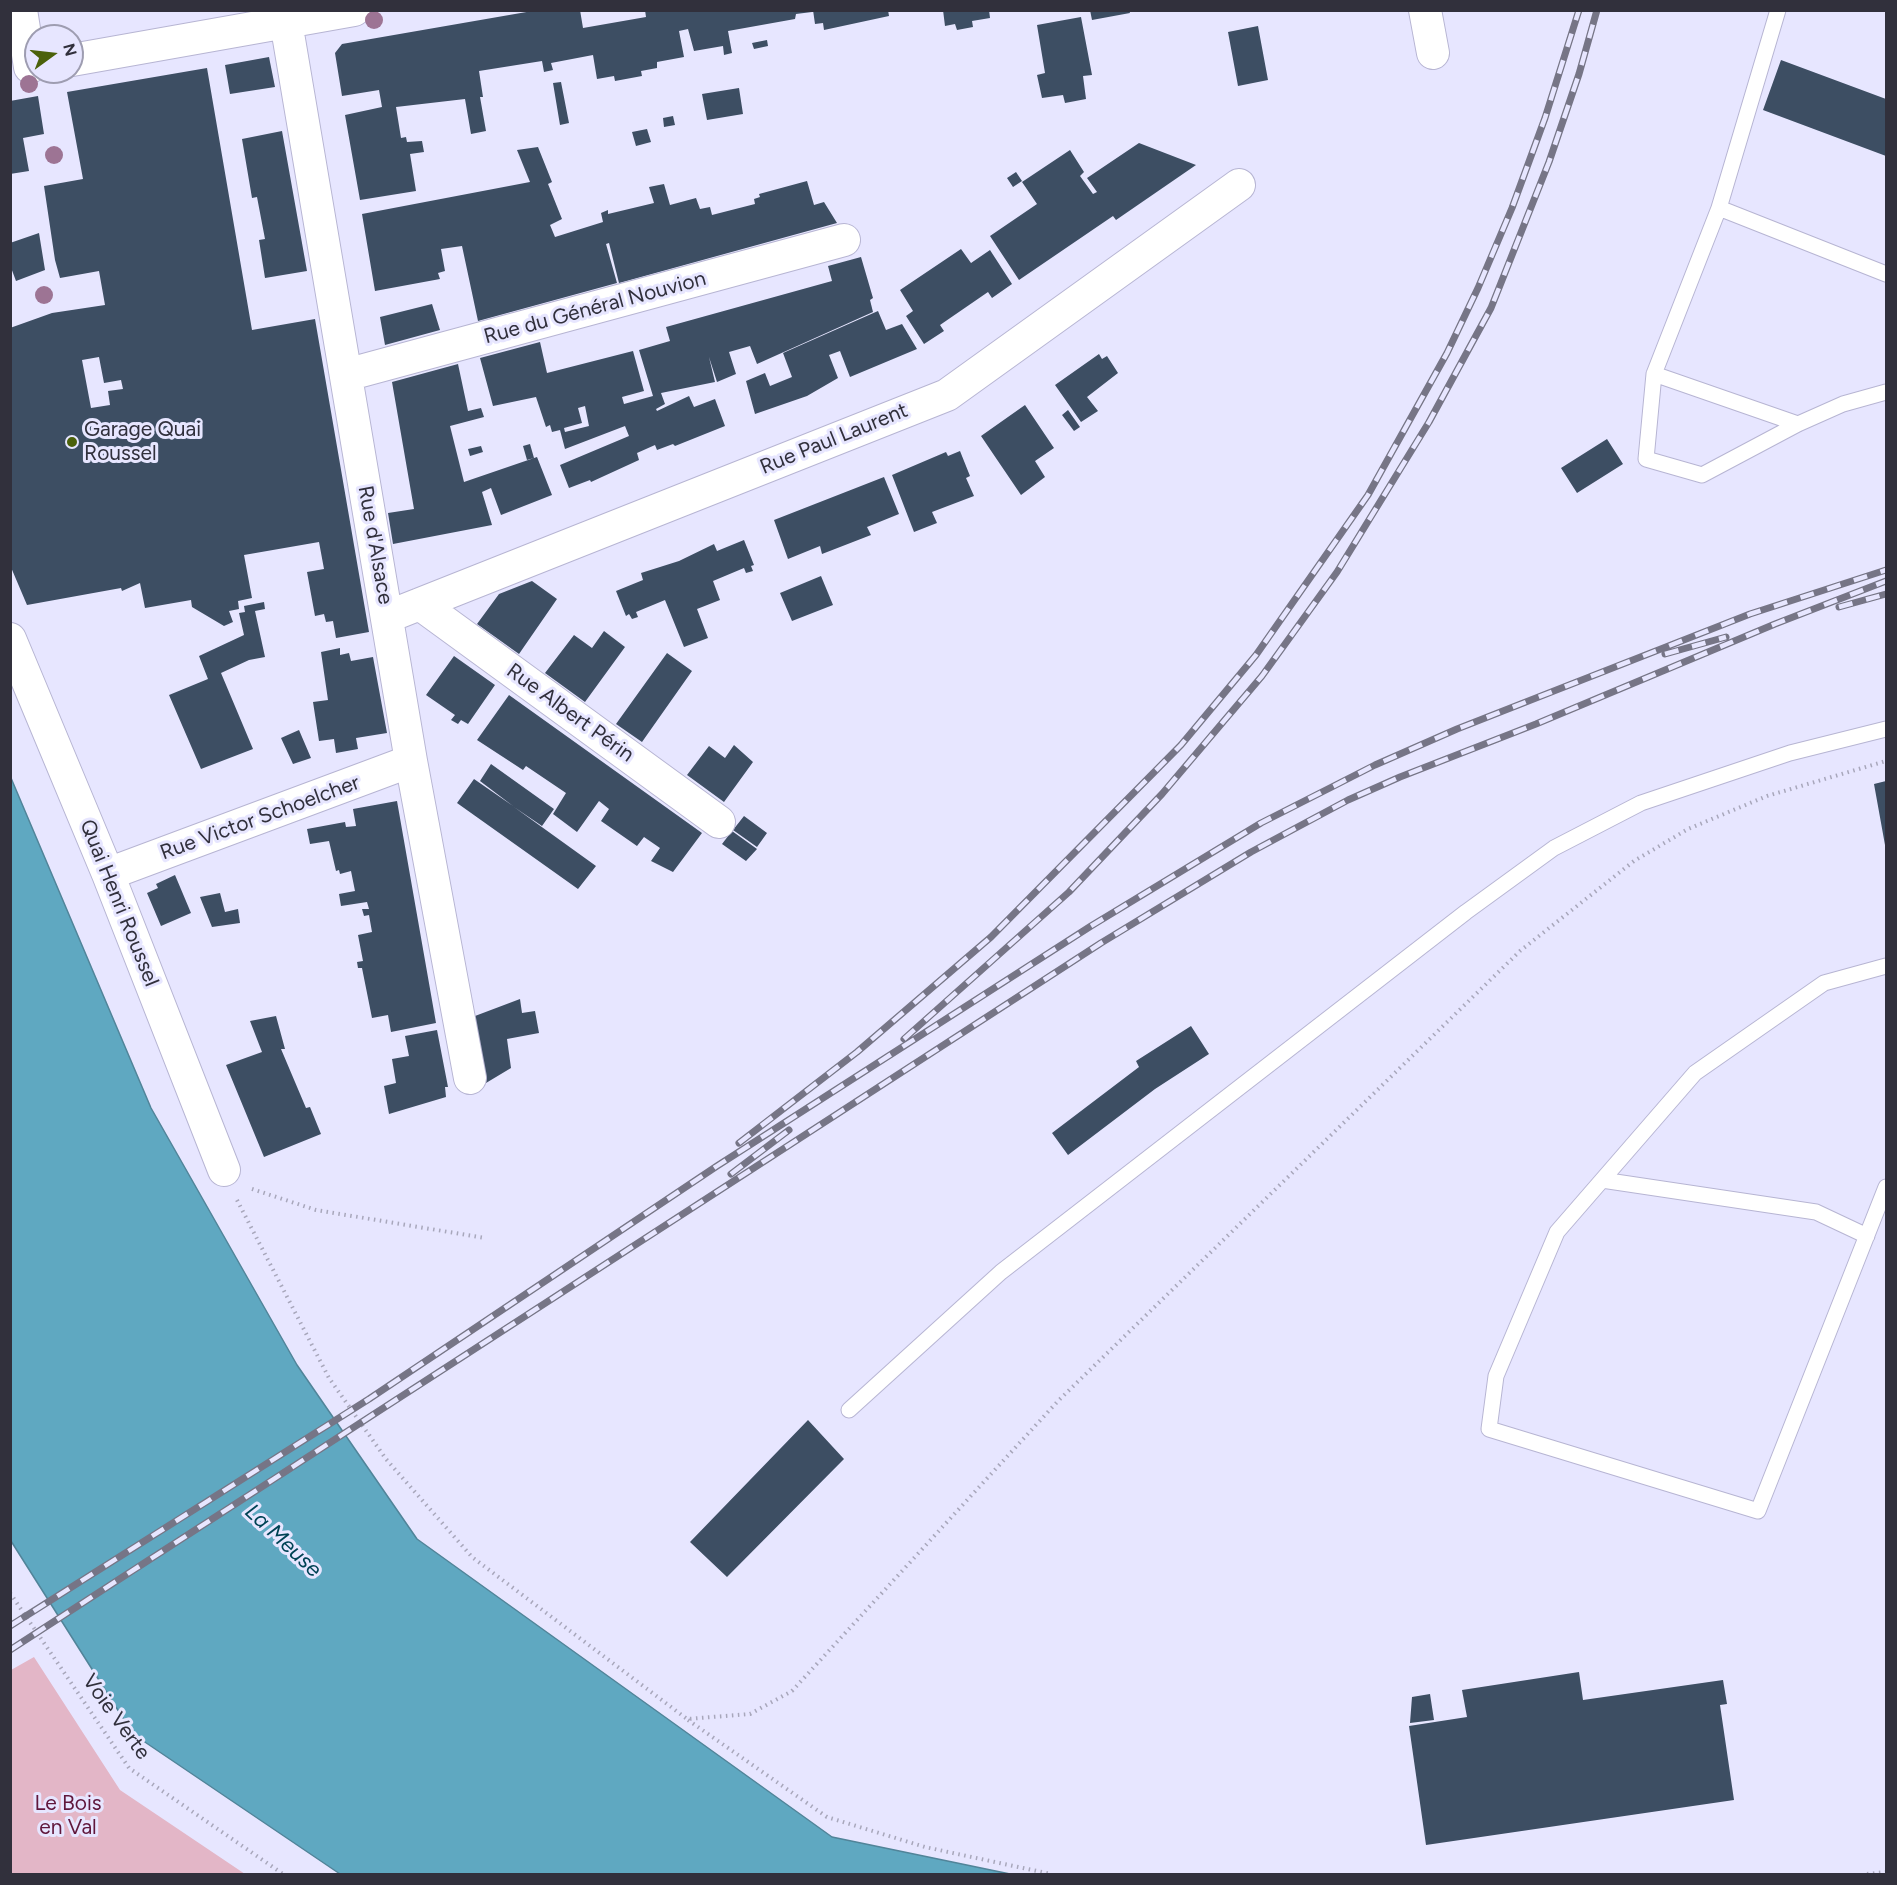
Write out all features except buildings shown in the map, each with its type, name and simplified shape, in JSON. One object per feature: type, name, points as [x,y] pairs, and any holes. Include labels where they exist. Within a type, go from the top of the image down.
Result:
[{"type":"street","points":[[21,10],[24,53]]},
{"type":"street","points":[[84,58],[286,17],[354,10]]},
{"type":"street","points":[[1425,10],[1433,53]]},
{"type":"street","name":"Rue d'Alsace","points":[[286,17],[411,761],[470,1078]]},
{"type":"street","name":"Rue Paul Laurent","points":[[387,616],[947,394],[1239,185]]},
{"type":"street","name":"Rue du Général Nouvion","points":[[346,375],[844,240]]},
{"type":"street","name":"Rue Albert Périn","points":[[420,604],[719,822]]},
{"type":"street","name":"Quai Henri Roussel","points":[[10,639],[108,874],[224,1170]]},
{"type":"street","name":"Rue Victor Schoelcher","points":[[108,874],[411,761]]},
{"type":"lane","points":[[1779,10],[1719,208],[1654,374],[1646,459],[1702,475],[1798,424],[1843,404],[1887,392]]},
{"type":"lane","points":[[1719,208],[1887,274]]},
{"type":"lane","points":[[1654,374],[1798,424]]},
{"type":"lane","points":[[849,1410],[1001,1272],[1466,912],[1554,848],[1641,803],[1790,753],[1887,729]]},
{"type":"lane","points":[[1887,966],[1824,983],[1695,1073],[1557,1232],[1496,1376],[1489,1429],[1758,1511],[1887,1188]]},
{"type":"lane","points":[[1602,1180],[1816,1212],[1867,1236]]},
{"type":"path","points":[[224,1170],[244,1187],[315,1210],[485,1238]]},
{"type":"path","name":"Voie Verte","points":[[10,1593],[129,1768],[283,1875]]},
{"type":"path","points":[[687,1719],[827,1817],[925,1847],[1051,1875]]},
{"type":"path","points":[[1867,1875],[1887,1872]]},
{"type":"green space","name":"Le Bois en Val","points":[[34,1657],[120,1790],[245,1874],[11,1874],[11,1670]]},
{"type":"water","name":"La Meuse","points":[[11,778],[151,1108],[297,1365],[417,1539],[832,1837],[1010,1874],[340,1874],[133,1734],[11,1541]]},
{"type":"railway","points":[[739,1143],[857,1052],[991,937],[1181,745],[1256,655],[1368,495],[1447,353],[1512,208],[1545,118],[1579,10]]},
{"type":"railway","points":[[904,1039],[1069,892],[1162,794],[1262,676],[1337,572],[1429,422],[1491,308],[1549,162],[1579,74],[1597,10]]},
{"type":"railway","points":[[10,1626],[369,1399],[717,1166],[1091,926],[1261,823],[1375,765],[1457,729],[1750,614],[1886,570]]},
{"type":"railway","points":[[10,1650],[1101,943],[1251,852],[1348,800],[1400,777],[1886,581]]},
{"type":"railway","points":[[1839,607],[1886,594]]},
{"type":"railway","points":[[1665,654],[1726,637]]},
{"type":"railway","points":[[731,1174],[789,1130]]},
{"type":"place","name":"Garage Quai Roussel","points":[[72,442]]}]
